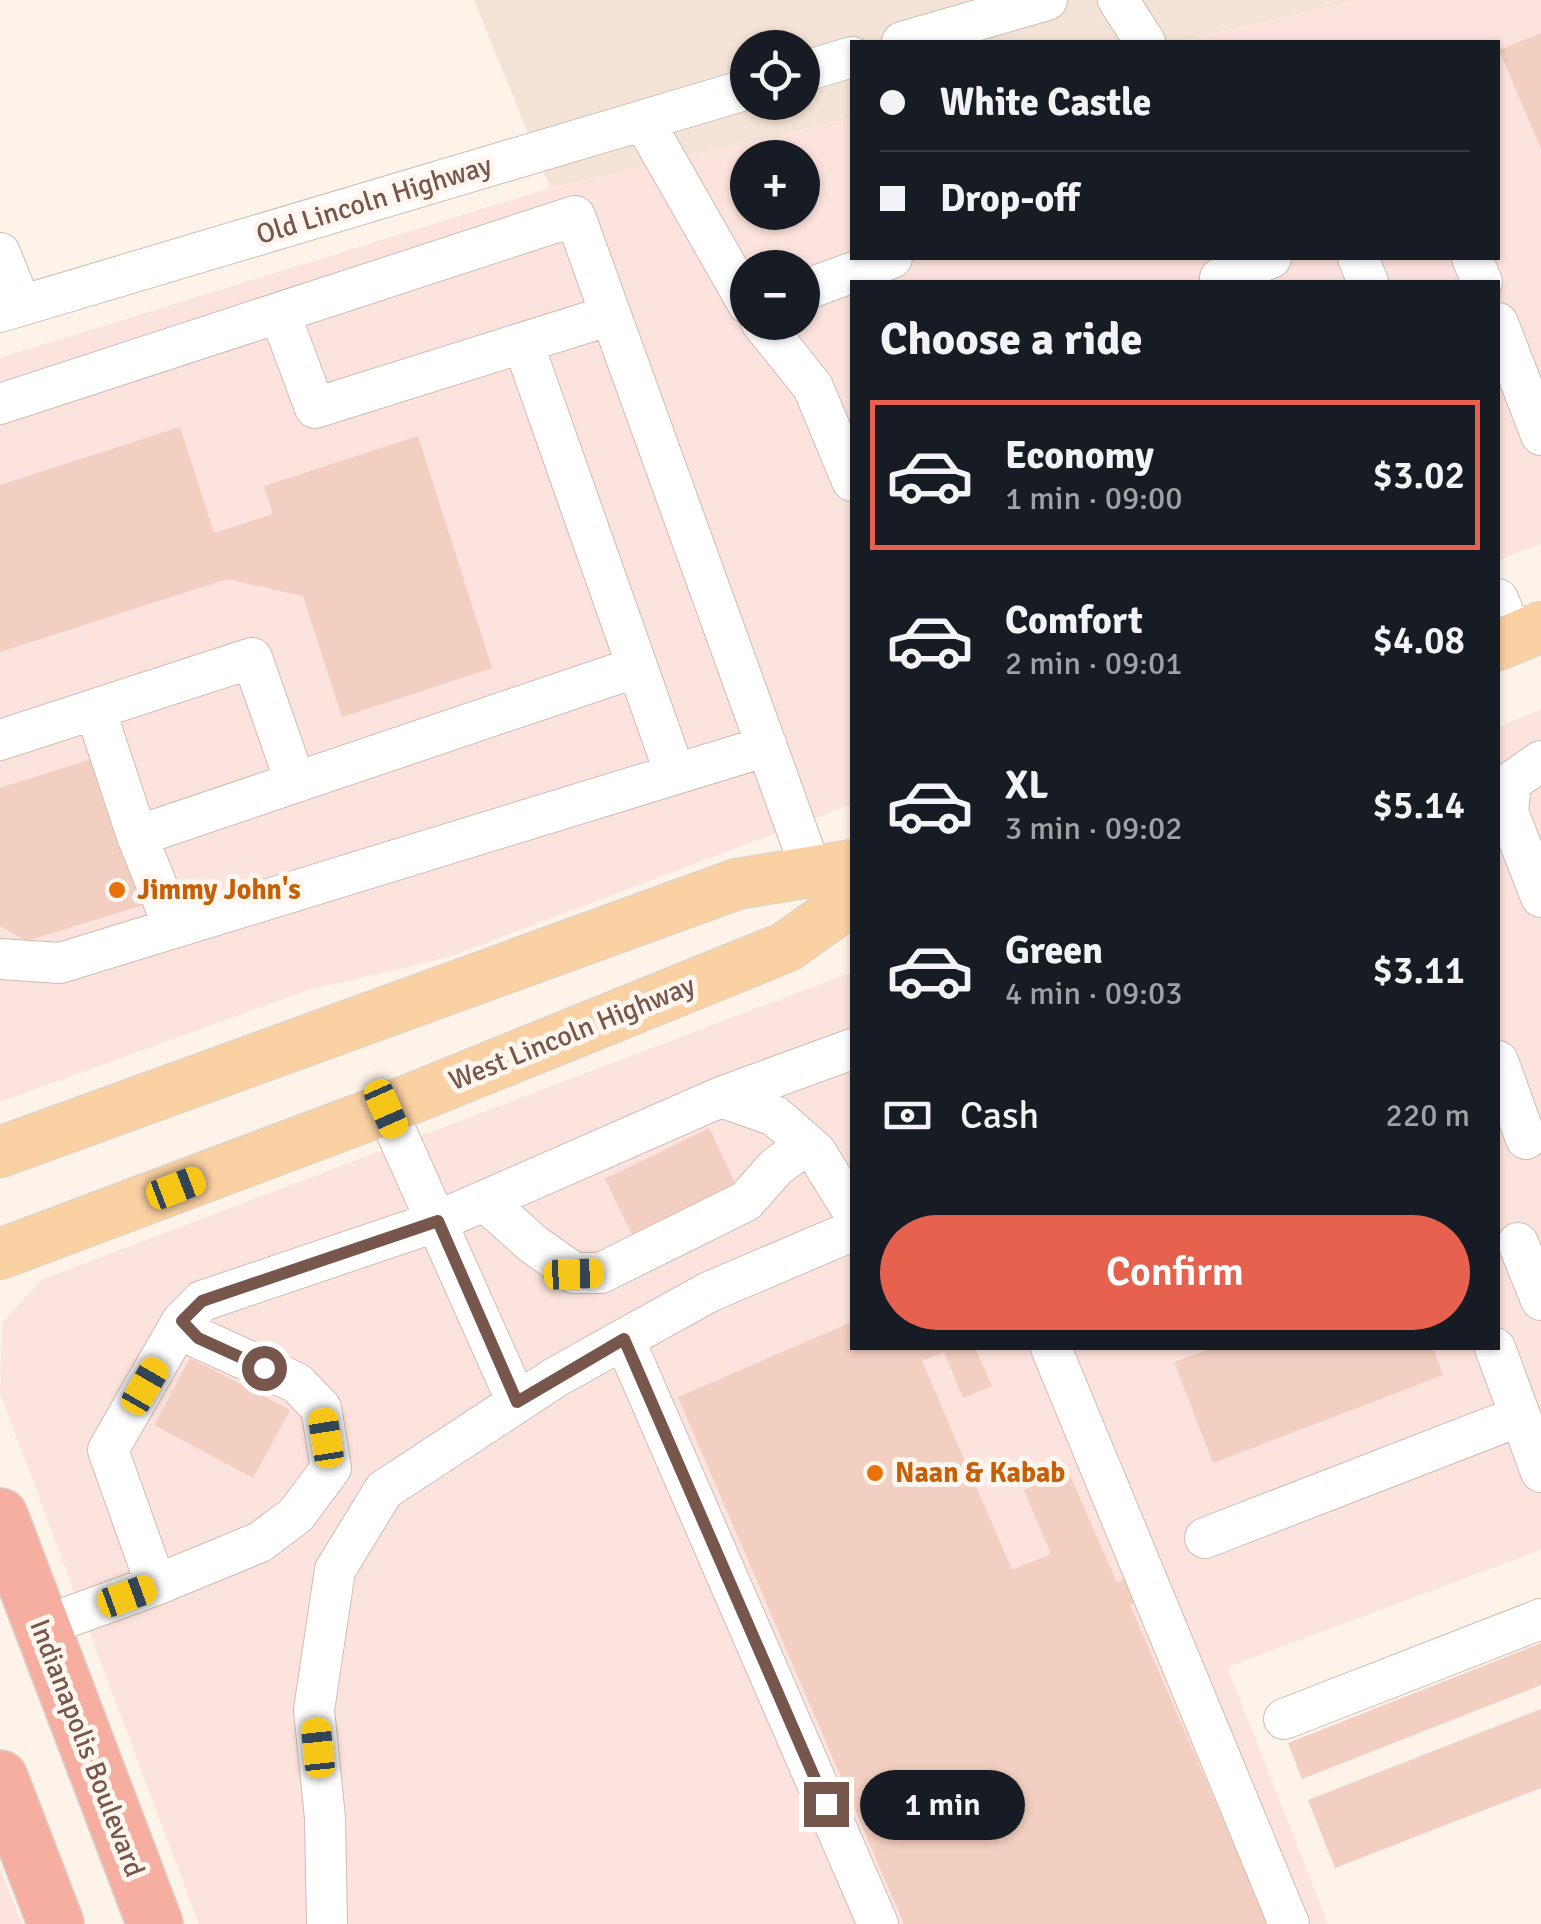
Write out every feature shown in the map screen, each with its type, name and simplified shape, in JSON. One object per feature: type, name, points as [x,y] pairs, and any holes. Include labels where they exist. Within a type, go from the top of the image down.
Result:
[{"type":"highway","name":"Indianapolis Boulevard","points":[[0,1516],[154,1924]]},
{"type":"highway","points":[[0,1778],[56,1924]]},
{"type":"main road","points":[[0,1152],[738,884],[832,868]]},
{"type":"main road","name":"West Lincoln Highway","points":[[0,1254],[386,1109],[786,946],[850,901]]},
{"type":"street","points":[[1118,0],[1144,40]]},
{"type":"street","points":[[909,40],[1037,1]]},
{"type":"street","points":[[820,67],[850,58]]},
{"type":"street","name":"Old Lincoln Highway","points":[[11,309],[730,94]]},
{"type":"street","points":[[643,120],[730,272]]},
{"type":"street","points":[[0,404],[575,216],[767,746],[832,868]]},
{"type":"street","points":[[0,253],[11,309]]},
{"type":"street","points":[[820,284],[887,260]]},
{"type":"street","points":[[1221,280],[1266,260]]},
{"type":"street","points":[[280,314],[314,408],[610,316]]},
{"type":"street","points":[[1500,328],[1541,434]]},
{"type":"street","points":[[775,340],[813,387],[837,404],[850,471]]},
{"type":"street","points":[[522,343],[675,774]]},
{"type":"street","points":[[0,740],[252,658],[296,781]]},
{"type":"street","points":[[137,836],[637,667]]},
{"type":"street","points":[[95,709],[137,836],[174,928]]},
{"type":"street","points":[[0,959],[60,963],[767,746]]},
{"type":"street","points":[[1541,761],[1512,782],[1508,812],[1541,897]]},
{"type":"street","points":[[156,1586],[108,1450],[182,1321],[202,1301],[438,1221],[722,1097],[850,1050]]},
{"type":"street","points":[[1500,1067],[1522,1140]]},
{"type":"street","points":[[722,1097],[775,1116],[816,1152],[850,1207]]},
{"type":"street","points":[[386,1109],[517,1402]]},
{"type":"street","points":[[484,1201],[574,1274],[600,1273],[746,1201],[776,1167],[807,1144]]},
{"type":"street","points":[[327,1924],[325,1818],[314,1710],[335,1570],[384,1490],[517,1402],[624,1339],[709,1292],[850,1232]]},
{"type":"street","points":[[1519,1242],[1541,1300]]},
{"type":"street","points":[[41,1627],[156,1586],[260,1542],[296,1516],[330,1468],[321,1408],[296,1383],[198,1338],[182,1321]]},
{"type":"street","points":[[624,1339],[878,1924]]},
{"type":"street","points":[[1052,1350],[1289,1924]]},
{"type":"street","points":[[1496,1350],[1541,1472]]},
{"type":"street","points":[[1205,1538],[1520,1416]]},
{"type":"street","points":[[1284,1719],[1541,1618]]},
{"type":"shaded area","points":[[474,0],[1359,0],[1185,40],[850,40],[850,118],[757,140],[730,140],[730,146],[550,188]]},
{"type":"shaded area","points":[[1359,0],[1541,0],[1541,544],[1500,559],[1500,280],[850,280],[850,805],[449,957],[305,991],[0,1102],[0,358],[550,188],[730,146],[730,230],[820,230],[820,140],[757,140],[850,118],[850,260],[1500,260],[1500,40],[1185,40]]},
{"type":"shaded area","points":[[1541,710],[1541,1550],[1227,1667],[1328,1924],[199,1924],[0,1393],[2,1323],[41,1280],[850,973],[850,1350],[1500,1350],[1500,726]]},
{"type":"shaded area","points":[[0,1868],[22,1924],[0,1924]]},
{"type":"building","points":[[1541,33],[1541,149],[1500,52]]},
{"type":"building","points":[[180,427],[214,533],[273,514],[264,486],[418,436],[492,668],[342,717],[303,596],[227,579],[0,652],[0,485]]},
{"type":"building","points":[[101,756],[147,904],[26,941],[0,926],[0,788]]},
{"type":"building","points":[[709,1128],[738,1189],[634,1239],[605,1179]]},
{"type":"building","points":[[850,1323],[850,1350],[976,1350],[992,1386],[963,1398],[944,1352],[922,1361],[1012,1570],[1051,1554],[1024,1490],[1068,1471],[1117,1583],[1126,1578],[1136,1602],[1130,1605],[1241,1861],[1258,1854],[1283,1924],[904,1924],[678,1397]]},
{"type":"building","points":[[1207,1350],[1434,1350],[1443,1375],[1213,1463],[1174,1362]]},
{"type":"building","points":[[190,1358],[290,1410],[253,1478],[154,1425]]},
{"type":"building","points":[[1541,1643],[1541,1685],[1302,1779],[1288,1743]]},
{"type":"building","points":[[1541,1709],[1541,1788],[1335,1868],[1308,1800]]},
{"type":"place","name":"Jimmy John's","points":[[117,890]]},
{"type":"place","name":"Naan & Kabab","points":[[875,1473]]},
{"type":"route","points":[[264,1368],[198,1338],[182,1321],[202,1301],[438,1221],[517,1402],[624,1339],[826,1804]]}]
